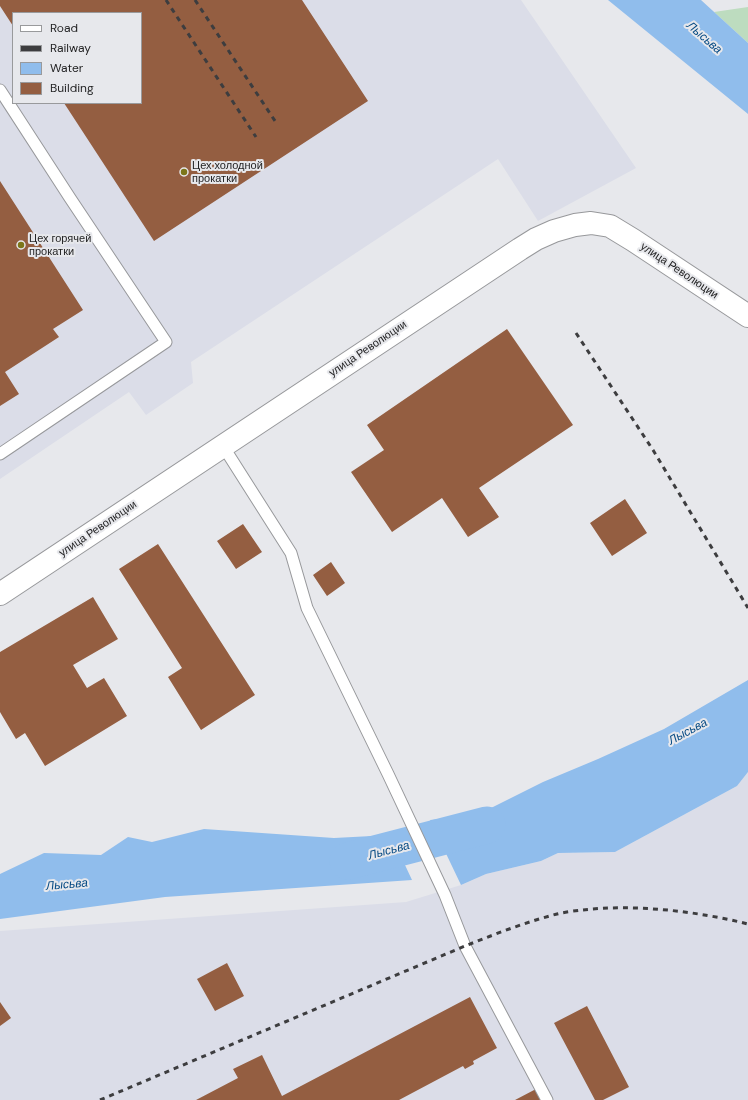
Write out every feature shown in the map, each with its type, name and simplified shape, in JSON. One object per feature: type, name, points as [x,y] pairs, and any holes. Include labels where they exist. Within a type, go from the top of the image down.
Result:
[{"type":"street","name":"улица Революции","points":[[0,594],[520,249],[536,239],[554,231],[575,225],[591,223],[610,226],[748,316]]},
{"type":"lane","points":[[0,90],[166,342],[0,454]]},
{"type":"lane","points":[[223,446],[291,553],[307,608],[445,895],[465,946],[547,1100]]},
{"type":"shaded area","points":[[0,0],[521,0],[636,168],[538,221],[498,159],[191,362],[193,383],[146,415],[129,392],[0,479]]},
{"type":"shaded area","points":[[748,772],[748,1100],[0,1100],[0,931],[406,902],[461,885],[486,874],[541,861],[558,853],[615,852],[737,786]]},
{"type":"green space","points":[[748,7],[748,43],[714,12]]},
{"type":"water","points":[[608,0],[701,0],[748,43],[748,114]]},
{"type":"water","points":[[748,680],[748,772],[737,786],[615,852],[558,853],[541,861],[486,874],[461,885],[430,820],[465,816],[487,810],[543,782],[664,729]]},
{"type":"water","points":[[204,829],[334,838],[391,835],[412,880],[165,897],[0,919],[0,874],[44,853],[101,855],[128,837],[152,842]]},
{"type":"building","name":"Цех холодной прокатки","points":[[0,0],[302,0],[368,101],[154,241],[65,104],[142,104],[142,12],[12,12],[12,24],[0,6]]},
{"type":"building","name":"Цех горячей прокатки","points":[[0,181],[83,310],[53,329],[59,337],[5,372],[19,394],[0,406]]},
{"type":"building","points":[[507,329],[573,425],[479,488],[499,517],[468,537],[442,498],[392,532],[351,472],[384,450],[367,425]]},
{"type":"building","points":[[625,499],[647,533],[612,556],[590,523]]},
{"type":"building","points":[[243,524],[262,552],[236,569],[217,541]]},
{"type":"building","points":[[158,544],[255,695],[201,730],[168,677],[182,668],[119,569]]},
{"type":"building","points":[[331,562],[345,583],[327,596],[313,575]]},
{"type":"building","points":[[93,597],[118,639],[73,665],[87,688],[104,678],[127,716],[45,766],[25,733],[16,739],[0,712],[0,652]]},
{"type":"building","points":[[227,963],[244,996],[215,1011],[197,979]]},
{"type":"building","points":[[470,997],[497,1048],[473,1061],[474,1064],[465,1069],[463,1066],[399,1100],[196,1100],[238,1078],[233,1069],[262,1055],[282,1096]]},
{"type":"building","points":[[0,1002],[11,1018],[0,1026]]},
{"type":"building","points":[[587,1006],[629,1087],[603,1100],[595,1100],[554,1023]]},
{"type":"building","points":[[536,1089],[541,1100],[515,1100]]},
{"type":"waterway","name":"Лысьва","points":[[348,861],[487,825]]},
{"type":"railway","points":[[166,0],[256,137]]},
{"type":"railway","points":[[195,0],[277,124]]},
{"type":"railway","points":[[576,333],[653,450],[748,608]]},
{"type":"railway","points":[[100,1100],[465,946],[522,924],[545,917],[602,908],[644,908],[708,915],[748,924]]},
{"type":"place","name":"Цех холодной прокатки","points":[[184,172]]},
{"type":"place","name":"Цех горячей прокатки","points":[[21,245]]}]
